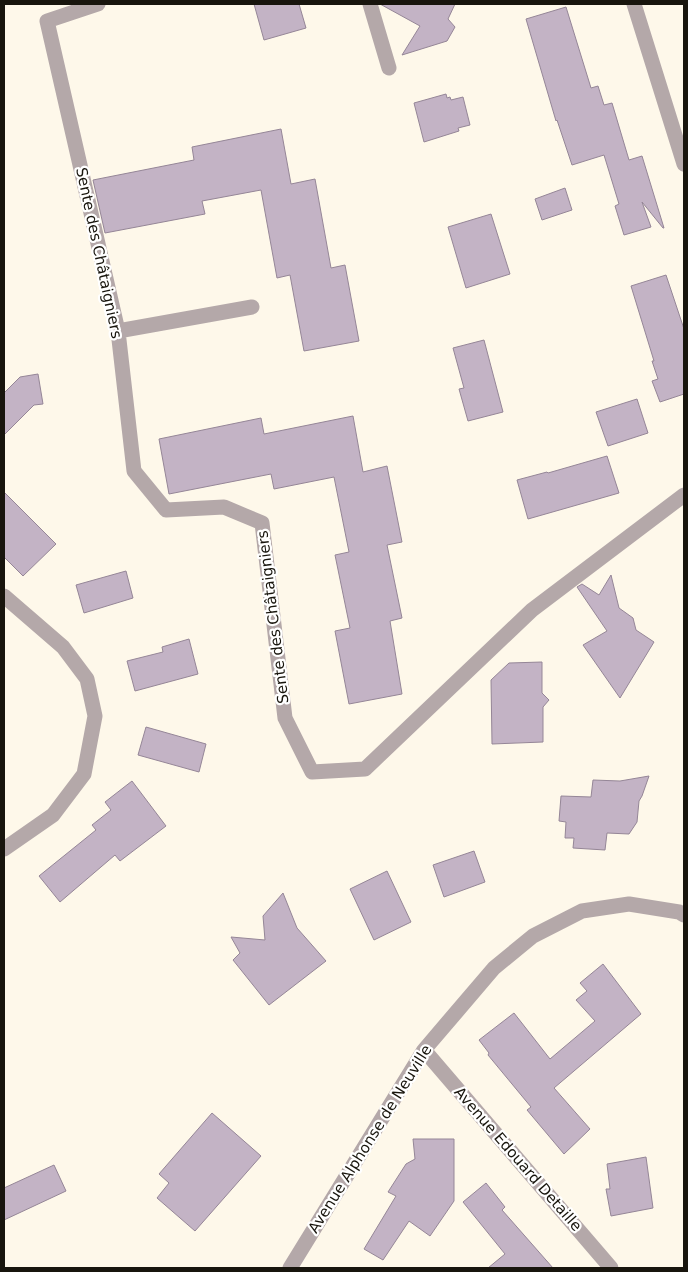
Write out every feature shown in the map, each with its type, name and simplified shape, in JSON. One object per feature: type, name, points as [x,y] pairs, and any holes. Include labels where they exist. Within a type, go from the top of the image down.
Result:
[{"type":"street","name":"Sente des Châtaigniers","points":[[98,4],[47,21],[118,331],[134,471],[166,510],[224,507],[262,523],[285,718],[312,772],[365,769],[532,610],[684,495]]},
{"type":"street","points":[[370,4],[388,68]]},
{"type":"street","points":[[634,4],[684,164]]},
{"type":"street","points":[[118,331],[252,306]]},
{"type":"street","points":[[4,596],[62,647],[82,672],[87,679],[96,716],[84,774],[53,814],[4,849]]},
{"type":"street","name":"Avenue Alphonse de Neuville","points":[[290,1268],[424,1050],[494,968],[533,936],[582,911],[629,904],[679,912],[684,915]]},
{"type":"street","name":"Avenue Edouard Detaille","points":[[424,1050],[611,1268]]},
{"type":"building","points":[[254,4],[299,4],[306,28],[264,40]]},
{"type":"building","points":[[380,4],[455,4],[448,19],[455,27],[447,41],[402,55],[420,26]]},
{"type":"building","points":[[566,7],[591,88],[598,86],[604,105],[612,103],[629,160],[642,156],[664,228],[642,202],[651,227],[624,235],[615,206],[619,204],[604,155],[572,165],[556,121],[526,19]]},
{"type":"building","points":[[446,94],[447,98],[450,97],[451,100],[463,97],[470,125],[458,128],[459,131],[424,142],[414,103]]},
{"type":"building","points":[[281,129],[291,184],[315,179],[331,268],[345,265],[359,341],[304,351],[290,275],[277,278],[261,190],[202,201],[205,214],[105,233],[93,180],[194,160],[192,147]]},
{"type":"building","points":[[565,188],[572,210],[542,220],[535,199]]},
{"type":"building","points":[[491,214],[510,274],[466,288],[448,227]]},
{"type":"building","points":[[666,275],[684,329],[684,394],[660,402],[652,381],[658,379],[652,361],[654,361],[631,286]]},
{"type":"building","points":[[484,340],[503,412],[468,421],[459,389],[464,388],[453,348]]},
{"type":"building","points":[[38,374],[43,404],[34,405],[4,435],[4,393],[20,377]]},
{"type":"building","points":[[637,399],[648,433],[608,446],[596,412]]},
{"type":"building","points":[[353,416],[363,472],[387,466],[402,542],[387,545],[402,618],[390,621],[402,694],[349,704],[335,631],[350,628],[335,555],[349,552],[334,477],[274,489],[271,474],[169,494],[159,439],[261,418],[264,434]]},
{"type":"building","points":[[607,456],[619,493],[528,519],[517,480]]},
{"type":"building","points":[[4,492],[56,544],[23,576],[4,557]]},
{"type":"building","points":[[126,571],[133,598],[84,613],[76,585]]},
{"type":"building","points":[[611,575],[619,608],[633,618],[636,630],[654,642],[620,698],[583,645],[607,631],[577,587],[582,584],[599,595]]},
{"type":"building","points":[[189,639],[198,674],[135,691],[127,661],[163,652],[162,647]]},
{"type":"building","points":[[542,662],[542,693],[549,700],[543,707],[543,742],[492,744],[491,680],[509,663]]},
{"type":"building","points":[[146,727],[206,744],[199,772],[138,755]]},
{"type":"building","points":[[649,776],[639,801],[637,822],[629,834],[607,833],[605,850],[573,848],[574,838],[565,838],[566,822],[559,821],[561,796],[591,797],[593,780],[620,781]]},
{"type":"building","points":[[132,781],[166,826],[120,861],[115,855],[60,902],[39,876],[96,830],[92,825],[111,810],[105,802]]},
{"type":"building","points":[[474,851],[485,882],[444,897],[433,865]]},
{"type":"building","points":[[387,871],[411,922],[374,940],[350,889]]},
{"type":"building","points":[[283,893],[297,928],[326,961],[269,1005],[233,960],[240,953],[231,937],[265,940],[263,916]]},
{"type":"building","points":[[603,964],[641,1014],[554,1088],[590,1129],[564,1154],[527,1110],[531,1107],[488,1055],[489,1053],[479,1040],[514,1013],[550,1059],[595,1021],[576,1000],[587,991],[580,983]]},
{"type":"building","points":[[212,1113],[261,1156],[195,1231],[157,1198],[169,1183],[159,1174]]},
{"type":"building","points":[[413,1139],[454,1139],[454,1201],[430,1236],[409,1221],[383,1260],[364,1249],[396,1196],[388,1192],[406,1164],[415,1159]]},
{"type":"building","points":[[646,1157],[653,1208],[611,1216],[606,1189],[610,1189],[607,1164]]},
{"type":"building","points":[[54,1165],[66,1191],[4,1220],[4,1188]]},
{"type":"building","points":[[486,1183],[505,1207],[502,1210],[553,1268],[488,1268],[505,1254],[463,1202]]}]
